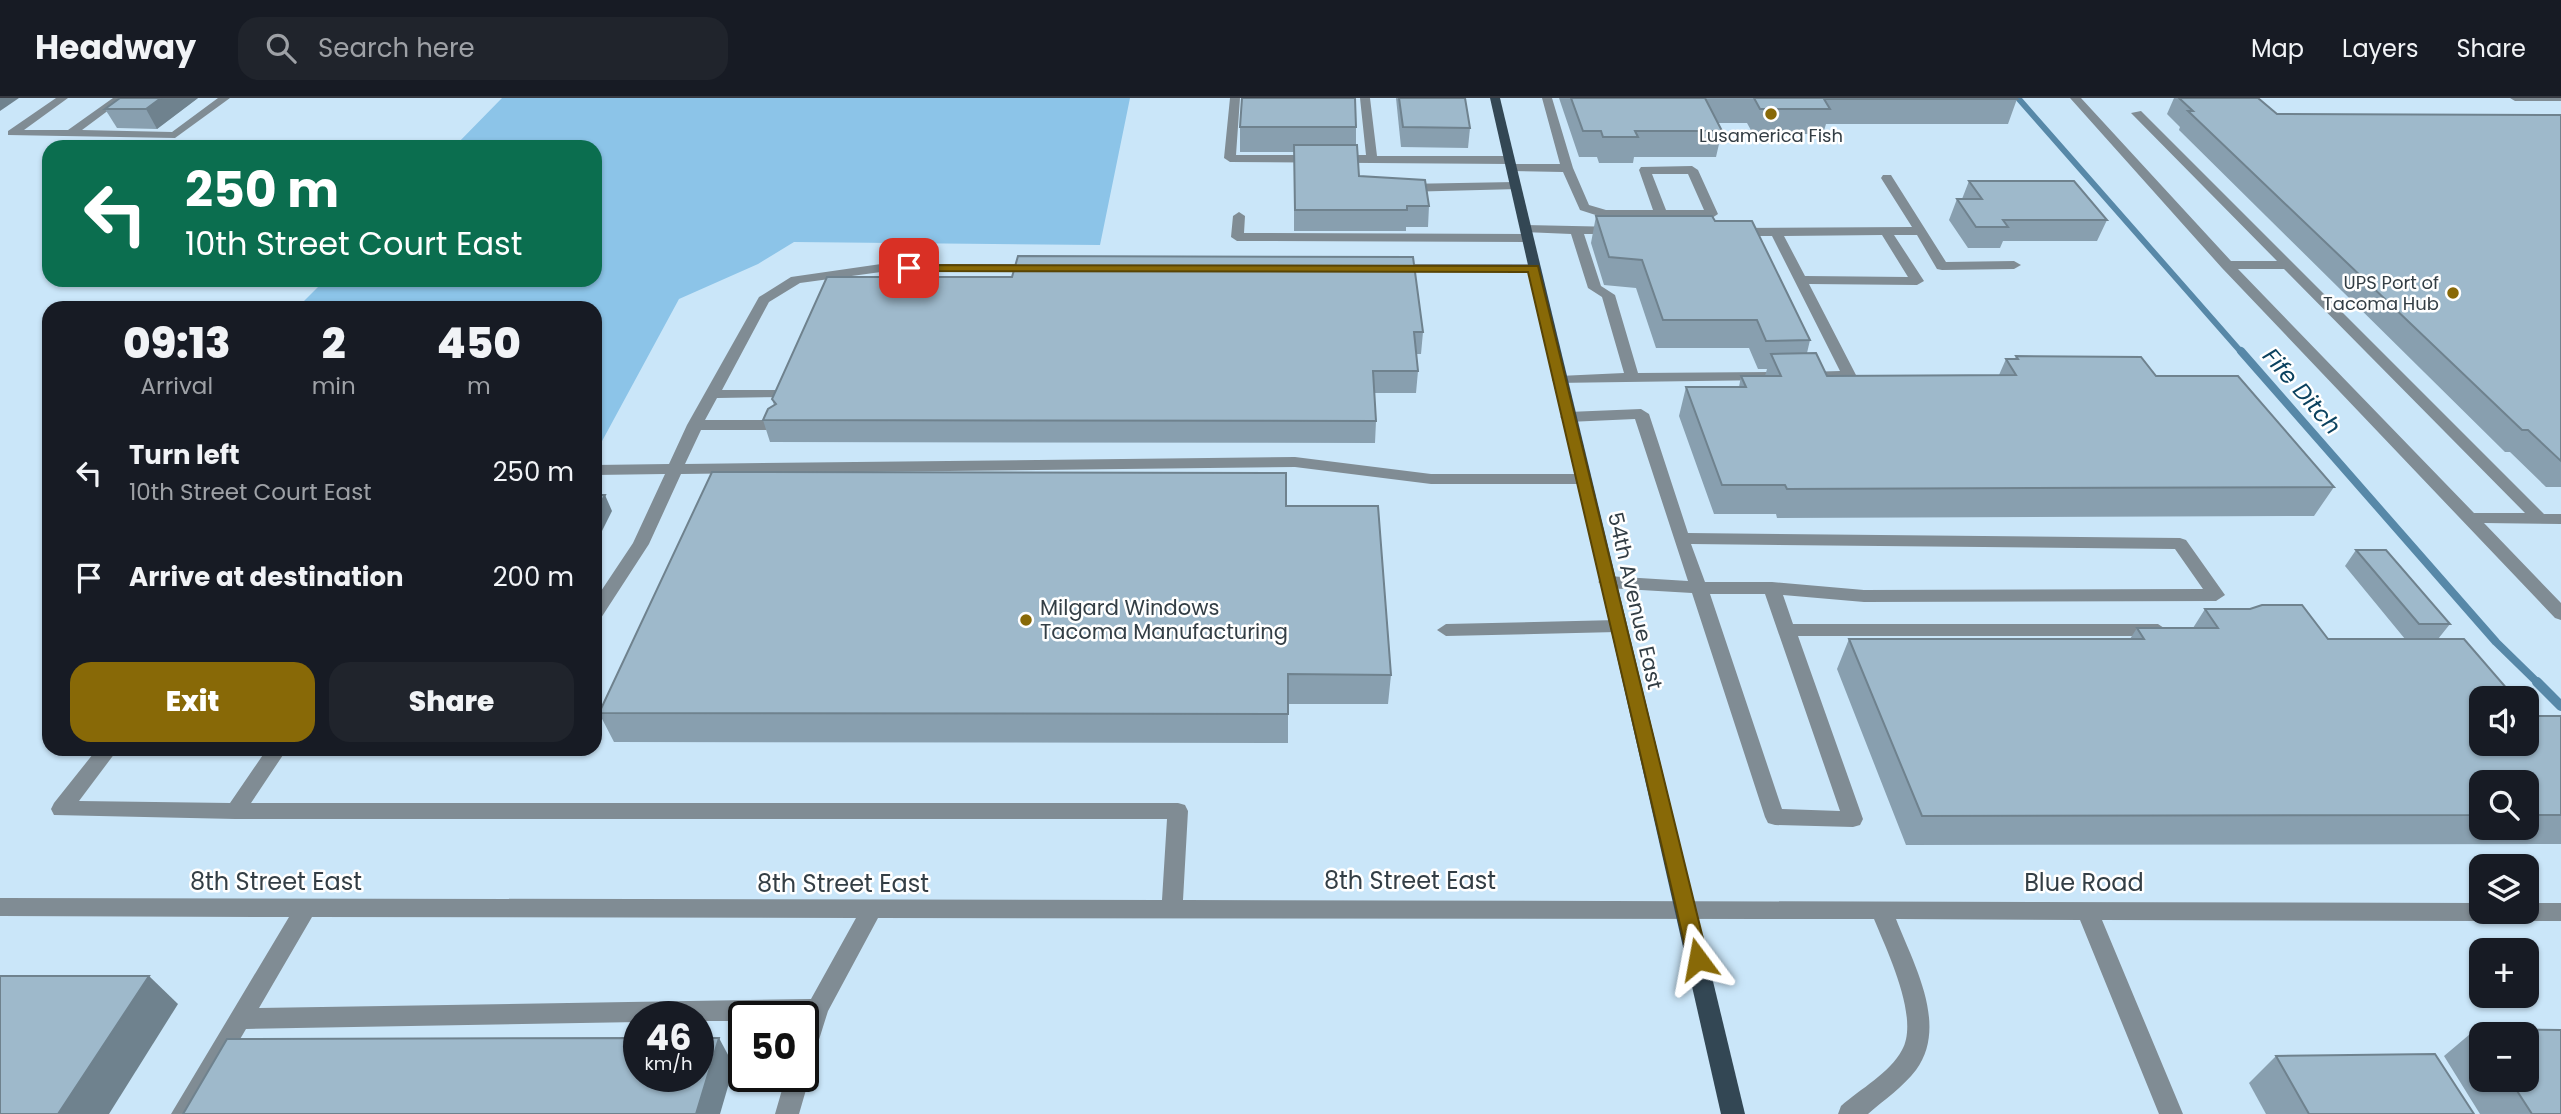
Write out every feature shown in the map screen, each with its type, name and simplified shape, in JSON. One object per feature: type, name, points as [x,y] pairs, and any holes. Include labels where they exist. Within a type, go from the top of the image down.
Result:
[{"type":"main road","name":"54th Avenue East","points":[[1495,98],[1617,626],[1687,907],[1733,1114]]},
{"type":"street","points":[[63,98],[12,133],[175,135],[225,98]]},
{"type":"street","points":[[70,134],[120,98]]},
{"type":"street","points":[[1235,98],[1230,158],[1372,159],[1512,171]]},
{"type":"street","points":[[1365,98],[1372,159]]},
{"type":"street","points":[[1547,98],[1567,168],[1584,207],[1605,214],[1661,214],[1712,214],[1692,170],[1645,170],[1661,214],[1669,231]]},
{"type":"street","points":[[2075,98],[2227,265],[2467,519],[2560,611]]},
{"type":"street","points":[[2515,98],[2561,98]]},
{"type":"street","points":[[2137,114],[2540,519]]},
{"type":"street","points":[[1396,188],[1512,171],[1567,168]]},
{"type":"street","points":[[1887,178],[1942,266],[2014,265]]},
{"type":"street","points":[[1239,216],[1237,237],[1526,234],[1629,230]]},
{"type":"street","points":[[1576,230],[1595,289],[1608,295],[1632,377]]},
{"type":"street","points":[[1722,232],[1921,231]]},
{"type":"street","points":[[1559,380],[1849,375],[1776,232]]},
{"type":"street","points":[[1801,280],[1917,281],[1886,232]]},
{"type":"street","points":[[2227,265],[2288,265]]},
{"type":"street","points":[[602,603],[641,544],[695,425],[764,300],[796,280],[881,268],[1046,268]]},
{"type":"street","points":[[1375,268],[1533,268]]},
{"type":"street","points":[[713,394],[782,394]]},
{"type":"street","points":[[1568,417],[1641,414],[1775,817],[1853,819],[1772,588]]},
{"type":"street","points":[[695,425],[772,425]]},
{"type":"street","points":[[602,470],[1295,462],[1431,479],[1583,479]]},
{"type":"street","points":[[2467,519],[2561,519]]},
{"type":"street","points":[[1607,582],[1699,588],[1772,588],[1864,596],[2220,600],[2180,544],[1681,538]]},
{"type":"street","points":[[1446,630],[1617,626]]},
{"type":"street","points":[[1787,630],[2175,630]]},
{"type":"street","points":[[103,756],[61,809],[1178,811],[1172,908]]},
{"type":"street","points":[[235,811],[272,756]]},
{"type":"street","name":"8th Street East","points":[[0,907],[872,911],[1687,907]]},
{"type":"street","name":"Blue Road","points":[[1687,907],[2469,912]]},
{"type":"street","points":[[183,1114],[306,909]]},
{"type":"street","points":[[1850,1114],[1910,1060],[1918,1042],[1920,1016],[1881,909]]},
{"type":"street","points":[[2087,910],[2171,1114]]},
{"type":"street","points":[[819,1005],[872,911]]},
{"type":"street","points":[[2539,912],[2561,912]]},
{"type":"street","points":[[240,1019],[728,1011]]},
{"type":"street","points":[[787,1114],[793,1092]]},
{"type":"shaded area","points":[[502,98],[1130,98],[1100,245],[794,242],[758,264],[679,299],[602,441],[602,301],[304,301],[318,287],[602,287],[602,140],[461,140]]},
{"type":"building","points":[[120,98],[161,98],[146,109],[105,109]]},
{"type":"building","points":[[1242,98],[1355,98],[1356,127],[1240,127]]},
{"type":"building","points":[[1399,98],[1465,98],[1470,128],[1403,127]]},
{"type":"building","points":[[1571,98],[1705,98],[1722,131],[1635,131],[1638,137],[1603,137],[1601,131],[1583,131]]},
{"type":"building","points":[[1754,98],[2017,99],[1824,99],[1830,109],[1760,109]]},
{"type":"building","name":"UPS Port of Tacoma Hub","points":[[2179,98],[2258,98],[2277,114],[2561,115],[2561,461],[2528,430],[2522,430],[2188,111],[2193,111]]},
{"type":"building","points":[[1294,145],[1357,145],[1359,176],[1425,180],[1429,206],[1407,206],[1407,210],[1295,210]]},
{"type":"building","points":[[1969,181],[2074,181],[2107,220],[2003,220],[2008,227],[1976,227],[1957,199],[1982,199]]},
{"type":"building","points":[[1596,216],[1712,216],[1715,221],[1752,221],[1810,340],[1766,341],[1757,320],[1663,320],[1642,260],[1609,257]]},
{"type":"building","points":[[1018,256],[1413,257],[1423,332],[1414,332],[1418,371],[1373,371],[1376,421],[763,420],[768,409],[776,404],[772,399],[827,277],[1012,277]]},
{"type":"building","points":[[1816,353],[1827,376],[2016,375],[2006,359],[2018,359],[2016,356],[2141,357],[2156,376],[2238,376],[2334,487],[1787,489],[1785,485],[1722,485],[1686,387],[1746,387],[1741,376],[1781,376],[1771,354]]},
{"type":"building","name":"Milgard Windows Tacoma Manufacturing","points":[[712,472],[1286,473],[1286,506],[1378,506],[1391,675],[1288,674],[1288,714],[602,713],[602,707]]},
{"type":"building","points":[[2356,550],[2386,550],[2450,624],[2419,624]]},
{"type":"building","points":[[2262,605],[2302,605],[2328,639],[2464,639],[2505,686],[2469,686],[2469,756],[2539,756],[2539,716],[2561,716],[2561,815],[2539,815],[2539,770],[2469,770],[2469,815],[1922,816],[1849,639],[2144,639],[2137,628],[2218,628],[2205,609],[2250,609]]},
{"type":"building","points":[[0,976],[149,976],[58,1114],[0,1114]]},
{"type":"building","points":[[2539,1030],[2561,1030],[2561,1114],[2532,1114],[2518,1092],[2539,1092]]},
{"type":"building","points":[[623,1038],[623,1092],[703,1092],[696,1114],[183,1114],[227,1039]]},
{"type":"building","points":[[714,1038],[719,1038],[714,1055]]},
{"type":"building","points":[[2435,1054],[2474,1114],[2309,1114],[2276,1056]]},
{"type":"waterway","name":"Fife Ditch","points":[[2018,98],[2242,353]]},
{"type":"waterway","name":"Fife Ditch","points":[[2241,351],[2496,642],[2539,684]]},
{"type":"waterway","name":"Fife Ditch","points":[[2539,684],[2561,706]]},
{"type":"place","name":"Lusamerica Fish","points":[[1771,114]]},
{"type":"place","name":"UPS Port of Tacoma Hub","points":[[2453,293]]},
{"type":"place","name":"Milgard Windows Tacoma Manufacturing","points":[[1026,620]]},
{"type":"route","points":[[909,268],[1533,268],[1698,959]]}]
